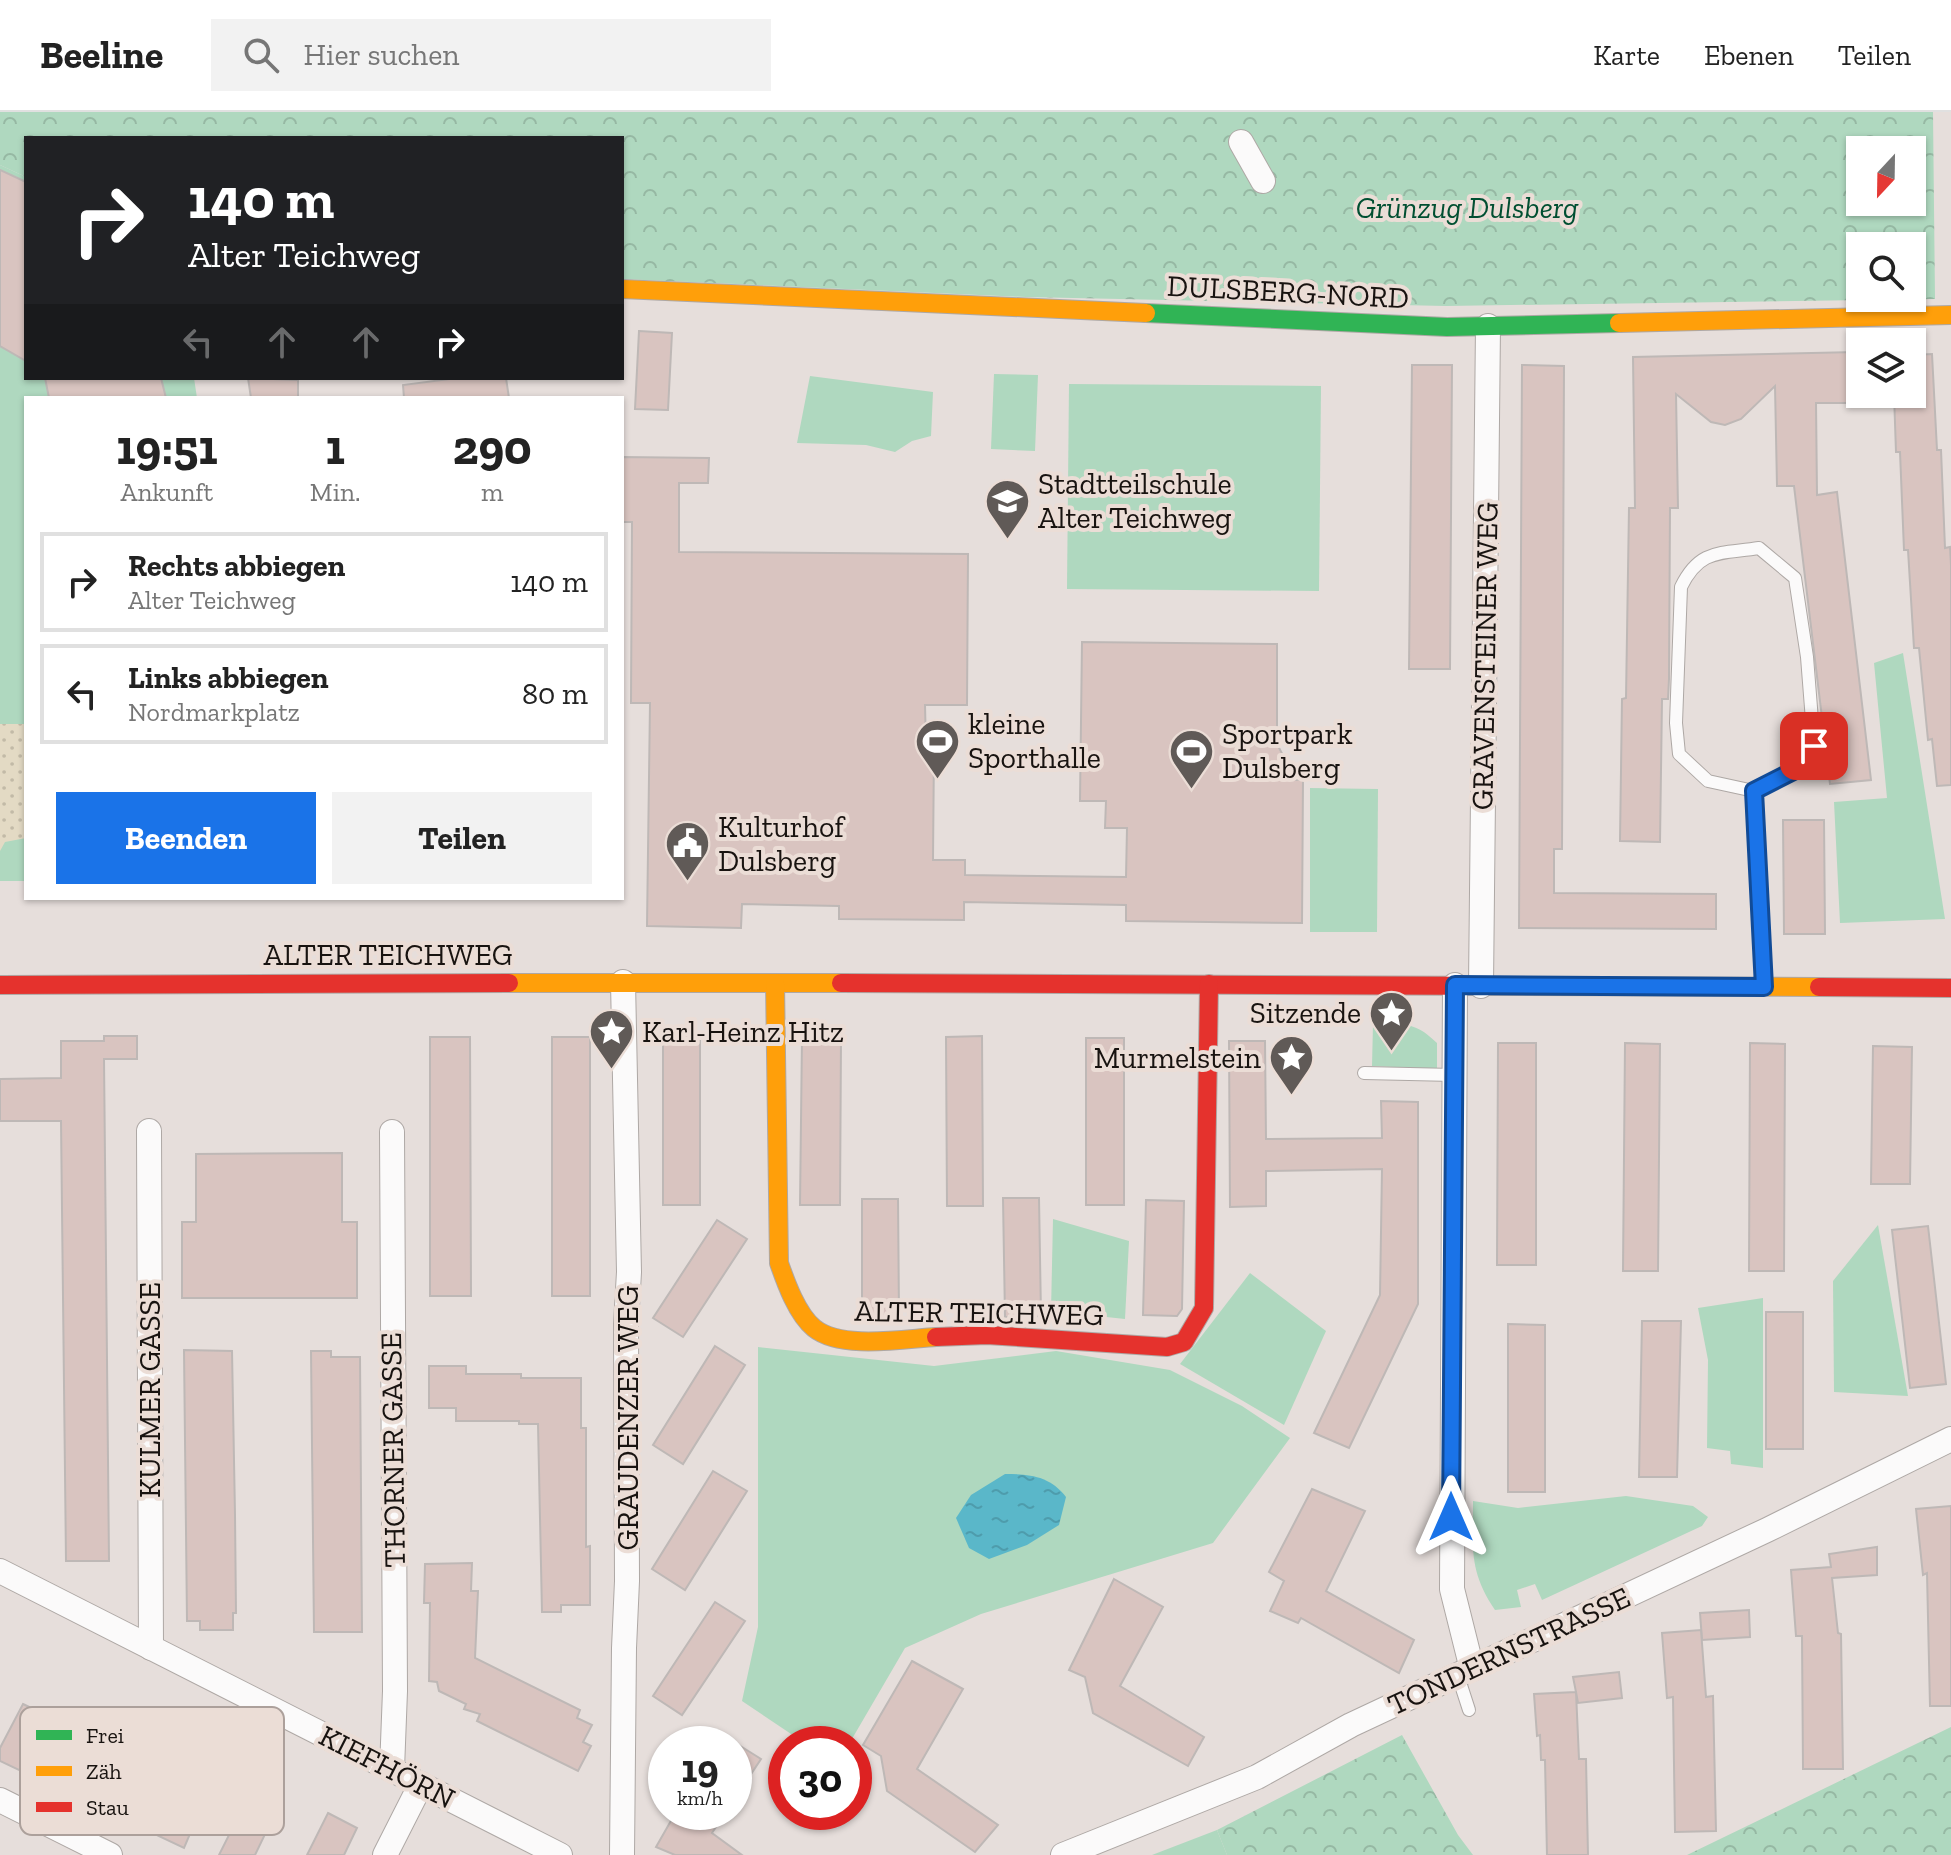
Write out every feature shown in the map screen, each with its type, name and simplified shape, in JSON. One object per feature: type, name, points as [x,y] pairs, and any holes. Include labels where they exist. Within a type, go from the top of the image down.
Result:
[{"type":"street","points":[[1241,142],[1263,181]]},
{"type":"street","name":"DULSBERG-NORD","points":[[624,289],[1431,326],[1951,315]]},
{"type":"street","name":"GRAVENSTEINER WEG","points":[[1481,986],[1488,326]]},
{"type":"street","name":"ALTER TEICHWEG","points":[[0,985],[623,982],[1951,988]]},
{"type":"street","name":"GRAUDENZER WEG","points":[[622,1855],[629,1272],[623,982]]},
{"type":"street","name":"ALTER TEICHWEG","points":[[775,983],[779,1263],[789,1293],[814,1328],[843,1341],[987,1335],[1167,1347],[1184,1342],[1204,1308],[1209,984]]},
{"type":"street","points":[[1455,985],[1452,1589],[1465,1673]]},
{"type":"street","name":"KULMER GASSE","points":[[149,1131],[151,1648]]},
{"type":"street","name":"THORNER GASSE","points":[[392,1132],[395,1691],[392,1769]]},
{"type":"street","name":"TONDERNSTRASSE","points":[[1063,1855],[1257,1777],[1351,1725],[1767,1530],[1951,1439]]},
{"type":"street","name":"KIEFHÖRN","points":[[0,1571],[269,1707]]},
{"type":"street","name":"KIEFHÖRN","points":[[284,1715],[560,1855]]},
{"type":"street","points":[[385,1855],[421,1784]]},
{"type":"street","points":[[0,1800],[20,1810]]},
{"type":"street","points":[[70,1835],[110,1855]]},
{"type":"lane","points":[[1759,548],[1795,578],[1807,657],[1814,746],[1797,769],[1754,791],[1708,781],[1679,754],[1676,708],[1681,587],[1690,569],[1706,556],[1759,548]]},
{"type":"lane","points":[[1754,791],[1764,987]]},
{"type":"lane","points":[[1364,1073],[1454,1075]]},
{"type":"lane","points":[[1465,1673],[1469,1710]]},
{"type":"green space","name":"Grünzug Dulsberg","points":[[0,112],[1933,112],[1935,299],[1926,299],[1926,232],[1846,232],[1846,300],[1446,306],[1026,297],[624,279],[624,136],[24,136],[24,176],[0,165]]},
{"type":"green space","points":[[0,165],[24,176],[24,380],[194,380],[197,396],[24,396],[24,881],[0,881]]},
{"type":"green space","points":[[994,374],[1038,375],[1035,451],[991,449]]},
{"type":"green space","points":[[810,376],[933,392],[931,436],[912,441],[895,452],[866,445],[797,443]]},
{"type":"green space","points":[[1069,384],[1321,386],[1319,591],[1067,589]]},
{"type":"green space","points":[[1903,653],[1945,919],[1840,923],[1834,802],[1887,798],[1874,663]]},
{"type":"green space","points":[[1310,788],[1378,789],[1377,932],[1310,932]]},
{"type":"green space","points":[[1373,1024],[1400,1024],[1422,1030],[1437,1043],[1437,1069],[1372,1066]]},
{"type":"green space","points":[[1053,1219],[1129,1241],[1125,1319],[1051,1311]]},
{"type":"green space","points":[[1878,1225],[1908,1396],[1834,1392],[1833,1281]]},
{"type":"green space","points":[[1250,1273],[1326,1331],[1284,1425],[1180,1364]]},
{"type":"green space","points":[[1763,1298],[1763,1468],[1731,1464],[1730,1451],[1707,1448],[1708,1360],[1698,1308]]},
{"type":"green space","points":[[758,1347],[934,1366],[1056,1351],[1170,1370],[1242,1406],[1290,1438],[1213,1543],[981,1614],[905,1648],[860,1726],[779,1726],[742,1701],[758,1627]]},
{"type":"green space","points":[[1626,1496],[1693,1506],[1708,1517],[1702,1526],[1542,1600],[1535,1584],[1517,1590],[1521,1607],[1495,1610],[1476,1570],[1473,1501],[1518,1508]]},
{"type":"green space","points":[[1951,1727],[1951,1855],[1687,1855]]},
{"type":"green space","points":[[1402,1735],[1458,1835],[1473,1855],[1227,1855],[1217,1830]]},
{"type":"green space","points":[[1217,1830],[1227,1855],[1152,1855]]},
{"type":"sand","points":[[0,724],[24,724],[24,838],[5,842],[0,851]]},
{"type":"water","points":[[1005,1474],[1046,1480],[1066,1497],[1059,1525],[1027,1545],[989,1559],[969,1548],[956,1518],[971,1495]]},
{"type":"building","points":[[0,170],[24,181],[24,360],[0,346]]},
{"type":"building","points":[[639,331],[672,333],[668,410],[635,409]]},
{"type":"building","points":[[1846,352],[1846,403],[1816,403],[1817,495],[1837,492],[1871,780],[1830,784],[1794,486],[1777,486],[1775,386],[1741,419],[1725,425],[1711,422],[1676,394],[1678,508],[1670,508],[1669,679],[1668,699],[1662,699],[1660,842],[1620,841],[1629,508],[1635,508],[1633,357]]},
{"type":"building","points":[[1926,354],[1932,354],[1937,450],[1941,450],[1945,548],[1950,547],[1951,565],[1951,785],[1937,786],[1932,739],[1928,740],[1919,648],[1914,648],[1894,408],[1926,408]]},
{"type":"building","points":[[1412,365],[1452,365],[1450,669],[1409,669]]},
{"type":"building","points":[[1522,365],[1564,366],[1562,849],[1554,849],[1554,893],[1716,894],[1716,929],[1519,928]]},
{"type":"building","points":[[45,380],[162,380],[166,396],[49,396]]},
{"type":"building","points":[[248,380],[298,380],[298,396],[251,396]]},
{"type":"building","points":[[442,380],[506,380],[509,396],[404,396],[403,385]]},
{"type":"building","points":[[624,457],[709,458],[708,483],[679,483],[679,552],[968,554],[967,705],[925,705],[926,746],[934,746],[933,860],[965,860],[965,875],[1126,877],[1127,828],[1105,828],[1106,801],[1080,801],[1082,642],[1277,644],[1277,744],[1296,780],[1303,779],[1302,923],[1126,921],[1126,905],[964,902],[964,920],[839,919],[839,906],[742,904],[741,928],[647,926],[650,703],[631,703],[632,522],[624,522]]},
{"type":"building","points":[[1783,820],[1824,820],[1825,934],[1784,934]]},
{"type":"building","points":[[663,1035],[700,1035],[700,1205],[663,1205]]},
{"type":"building","points":[[104,1036],[137,1036],[137,1059],[104,1059],[109,1561],[66,1561],[61,1121],[0,1121],[0,1079],[61,1078],[61,1041],[104,1041]]},
{"type":"building","points":[[982,1036],[983,1206],[947,1206],[946,1037]]},
{"type":"building","points":[[430,1037],[470,1037],[471,1296],[430,1296]]},
{"type":"building","points":[[552,1037],[590,1037],[590,1296],[552,1296]]},
{"type":"building","points":[[802,1037],[841,1037],[840,1205],[800,1205]]},
{"type":"building","points":[[1086,1038],[1124,1038],[1124,1205],[1086,1205]]},
{"type":"building","points":[[1229,1041],[1265,1041],[1266,1139],[1382,1138],[1381,1101],[1418,1102],[1418,1304],[1349,1448],[1314,1433],[1380,1295],[1382,1169],[1266,1171],[1266,1206],[1230,1207]]},
{"type":"building","points":[[1498,1043],[1536,1043],[1536,1265],[1497,1265]]},
{"type":"building","points":[[1625,1043],[1660,1044],[1658,1271],[1623,1271]]},
{"type":"building","points":[[1750,1043],[1785,1044],[1784,1271],[1749,1271]]},
{"type":"building","points":[[1873,1046],[1912,1047],[1910,1184],[1871,1184]]},
{"type":"building","points":[[342,1153],[342,1222],[357,1222],[357,1298],[182,1298],[182,1222],[196,1222],[196,1154]]},
{"type":"building","points":[[1003,1198],[1039,1198],[1041,1316],[1005,1317]]},
{"type":"building","points":[[862,1199],[898,1199],[899,1315],[862,1316]]},
{"type":"building","points":[[1146,1200],[1184,1201],[1182,1309],[1177,1316],[1143,1315]]},
{"type":"building","points":[[717,1220],[747,1239],[683,1337],[653,1318]]},
{"type":"building","points":[[1928,1226],[1946,1384],[1910,1388],[1892,1230]]},
{"type":"building","points":[[1766,1312],[1803,1312],[1803,1449],[1766,1449]]},
{"type":"building","points":[[1642,1321],[1681,1321],[1677,1477],[1639,1477]]},
{"type":"building","points":[[1508,1324],[1545,1325],[1545,1492],[1508,1492]]},
{"type":"building","points":[[715,1346],[745,1365],[683,1464],[653,1445]]},
{"type":"building","points":[[184,1350],[232,1351],[236,1613],[233,1613],[233,1630],[200,1630],[200,1621],[187,1621]]},
{"type":"building","points":[[311,1351],[331,1351],[331,1357],[360,1357],[362,1632],[314,1632]]},
{"type":"building","points":[[429,1366],[466,1366],[466,1374],[581,1378],[581,1428],[586,1428],[586,1547],[590,1546],[590,1605],[561,1605],[561,1612],[542,1612],[538,1424],[456,1421],[456,1408],[429,1408]]},
{"type":"building","points":[[713,1471],[747,1491],[685,1590],[652,1569]]},
{"type":"building","points":[[1312,1489],[1365,1511],[1326,1591],[1414,1640],[1399,1673],[1301,1618],[1298,1623],[1270,1611],[1284,1581],[1269,1572]]},
{"type":"building","points":[[1951,1506],[1951,1706],[1930,1706],[1927,1573],[1923,1575],[1916,1509]]},
{"type":"building","points":[[1877,1547],[1877,1575],[1832,1578],[1838,1633],[1841,1634],[1843,1769],[1803,1769],[1802,1636],[1796,1636],[1791,1570],[1831,1567],[1829,1554]]},
{"type":"building","points":[[472,1563],[471,1591],[478,1591],[475,1658],[580,1710],[577,1718],[592,1725],[583,1742],[591,1746],[578,1771],[477,1721],[480,1714],[464,1709],[466,1704],[439,1691],[437,1682],[429,1681],[430,1603],[424,1603],[425,1564]]},
{"type":"building","points":[[1114,1579],[1163,1607],[1120,1686],[1204,1737],[1188,1766],[1093,1713],[1085,1677],[1069,1670]]},
{"type":"building","points":[[715,1602],[745,1621],[682,1715],[653,1696]]},
{"type":"building","points":[[1749,1610],[1750,1637],[1702,1640],[1700,1613]]},
{"type":"building","points":[[1701,1630],[1706,1697],[1713,1696],[1716,1831],[1675,1832],[1673,1697],[1667,1698],[1662,1633]]},
{"type":"building","points":[[912,1661],[963,1689],[917,1769],[998,1825],[975,1852],[887,1791],[881,1756],[872,1750],[872,1730]]},
{"type":"building","points":[[1619,1672],[1622,1698],[1578,1703],[1573,1677]]},
{"type":"building","points":[[1576,1692],[1579,1759],[1586,1759],[1588,1855],[1547,1855],[1545,1760],[1541,1760],[1540,1735],[1537,1736],[1534,1694]]},
{"type":"building","points":[[20,1710],[20,1770],[0,1761],[0,1748]]},
{"type":"building","points":[[752,1753],[761,1759],[752,1773]]},
{"type":"building","points":[[328,1813],[357,1828],[344,1855],[307,1855]]},
{"type":"building","points":[[666,1830],[714,1830],[712,1833],[742,1855],[675,1855],[656,1847]]},
{"type":"building","points":[[157,1835],[190,1835],[184,1848]]},
{"type":"building","points":[[229,1835],[265,1835],[255,1855],[219,1855]]},
{"type":"traffic: fast","points":[[1146,313],[1447,327],[1619,323]]},
{"type":"traffic: slow","points":[[624,289],[1146,313]]},
{"type":"traffic: slow","points":[[1619,323],[1951,315]]},
{"type":"traffic: slow","points":[[509,983],[841,983]]},
{"type":"traffic: slow","points":[[775,983],[779,1263],[793,1298],[814,1328],[840,1339],[873,1342],[936,1337]]},
{"type":"traffic: slow","points":[[1514,986],[1819,987]]},
{"type":"traffic: jam","points":[[0,985],[509,983]]},
{"type":"traffic: jam","points":[[841,983],[1514,986]]},
{"type":"traffic: jam","points":[[936,1337],[987,1335],[1167,1347],[1184,1342],[1204,1308],[1209,984]]},
{"type":"traffic: jam","points":[[1819,987],[1951,988]]},
{"type":"place","name":"Stadtteilschule Alter Teichweg","points":[[1007,540]]},
{"type":"place","name":"kleine Sporthalle","points":[[937,780]]},
{"type":"place","name":"Sportpark Dulsberg","points":[[1191,790]]},
{"type":"place","name":"Kulturhof Dulsberg","points":[[687,883]]},
{"type":"place","name":"Sitzende","points":[[1392,1052]]},
{"type":"place","name":"Karl-Heinz Hitz","points":[[611,1071]]},
{"type":"place","name":"Murmelstein","points":[[1292,1097]]},
{"type":"route","points":[[1451,1517],[1455,985],[1764,987],[1754,791],[1797,769],[1814,746]]}]
